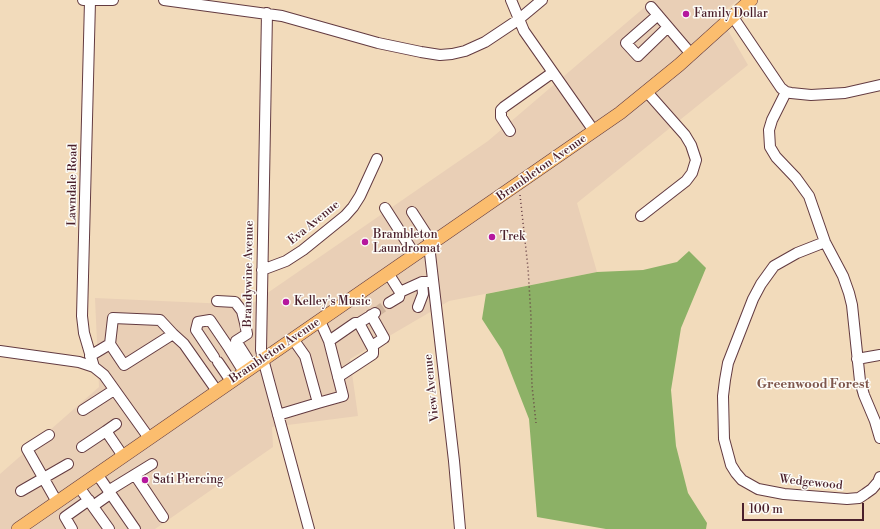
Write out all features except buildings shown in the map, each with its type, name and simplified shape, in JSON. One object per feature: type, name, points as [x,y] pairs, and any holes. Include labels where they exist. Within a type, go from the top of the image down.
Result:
[{"type":"main road","name":"Brambleton Avenue","points":[[18,529],[594,132],[647,92],[751,0]]},
{"type":"street","points":[[87,0],[113,0]]},
{"type":"street","name":"Lawndale Road","points":[[87,0],[82,316],[84,333],[94,367]]},
{"type":"street","points":[[164,0],[266,13],[302,21],[378,43],[440,55],[452,54],[473,48],[485,42],[518,20],[542,0]]},
{"type":"street","points":[[511,0],[518,20],[524,31],[594,132]]},
{"type":"street","points":[[651,6],[691,54]]},
{"type":"street","name":"Brandywine Avenue","points":[[266,13],[261,334],[253,366],[278,415],[309,529]]},
{"type":"street","points":[[658,15],[626,43],[638,56],[668,27]]},
{"type":"street","points":[[733,17],[781,88],[786,92],[811,95],[828,94],[880,85]]},
{"type":"street","points":[[510,131],[501,117],[501,110],[552,73]]},
{"type":"street","points":[[641,216],[686,181],[695,167],[696,160],[691,144],[685,135],[647,92]]},
{"type":"street","points":[[786,92],[772,120],[770,130],[770,147],[779,161],[796,178],[809,196],[825,242],[832,258],[843,276],[852,305],[860,381],[880,438]]},
{"type":"street","name":"Eva Avenue","points":[[262,270],[286,262],[345,216],[360,196],[377,159]]},
{"type":"street","points":[[385,208],[415,255]]},
{"type":"street","points":[[412,212],[431,244]]},
{"type":"street","name":"Wedgewood","points":[[825,242],[797,253],[774,266],[753,298],[728,364],[723,396],[724,439],[732,466],[736,473],[750,485],[758,489],[784,494],[835,499],[853,498],[865,494],[875,486],[880,477]]},
{"type":"street","name":"View Avenue","points":[[431,244],[433,282],[454,461],[460,529]]},
{"type":"street","points":[[388,273],[400,292]]},
{"type":"street","points":[[389,303],[399,297],[400,292],[422,282],[433,282]]},
{"type":"street","points":[[418,307],[422,294],[422,282]]},
{"type":"street","points":[[217,301],[236,302],[242,311],[246,334]]},
{"type":"street","points":[[329,341],[355,323],[359,323],[373,314],[384,338],[372,346]]},
{"type":"street","points":[[173,334],[124,365],[110,344],[112,318],[160,320],[184,344],[217,391]]},
{"type":"street","points":[[231,381],[196,330],[198,322],[210,320],[230,348],[253,366]]},
{"type":"street","points":[[278,415],[343,396],[329,341],[320,321]]},
{"type":"street","points":[[338,377],[373,354],[373,348],[359,323]]},
{"type":"street","points":[[253,366],[236,341],[246,334],[261,334]]},
{"type":"street","points":[[293,339],[305,356],[318,403]]},
{"type":"street","points":[[90,356],[110,344]]},
{"type":"street","points":[[0,351],[79,362],[94,367],[104,375],[149,438]]},
{"type":"street","points":[[857,359],[880,355]]},
{"type":"street","points":[[83,410],[114,390]]},
{"type":"street","points":[[82,447],[116,424]]},
{"type":"street","points":[[106,431],[123,456]]},
{"type":"street","points":[[49,435],[27,449],[57,502]]},
{"type":"street","points":[[21,491],[68,464]]},
{"type":"street","points":[[72,529],[65,517],[91,503],[152,464]]},
{"type":"street","points":[[97,474],[135,529]]},
{"type":"street","points":[[135,475],[163,517]]},
{"type":"street","points":[[79,486],[109,529]]},
{"type":"path","points":[[518,184],[528,268],[531,317],[532,386],[536,423]]},
{"type":"shaded area","points":[[653,0],[738,0],[719,15],[748,65],[577,203],[597,272],[449,301],[350,359],[358,416],[272,427],[273,447],[155,529],[0,529],[0,474],[99,387],[95,298],[250,305],[488,141]]},
{"type":"green space","points":[[689,251],[706,268],[681,328],[671,390],[676,446],[688,493],[707,523],[706,529],[606,529],[537,517],[529,419],[502,350],[482,319],[486,294],[597,272],[643,270],[677,262]]},
{"type":"tunnel","points":[[375,313],[389,303]]},
{"type":"place","name":"Family Dollar","points":[[686,14]]},
{"type":"place","name":"Trek","points":[[492,237]]},
{"type":"place","name":"Brambleton Laundromat","points":[[365,242]]},
{"type":"place","name":"Kelley's Music","points":[[286,302]]},
{"type":"place","name":"Sati Piercing","points":[[145,480]]},
{"type":"district","name":"Greenwood Forest","points":[[813,385]]}]
